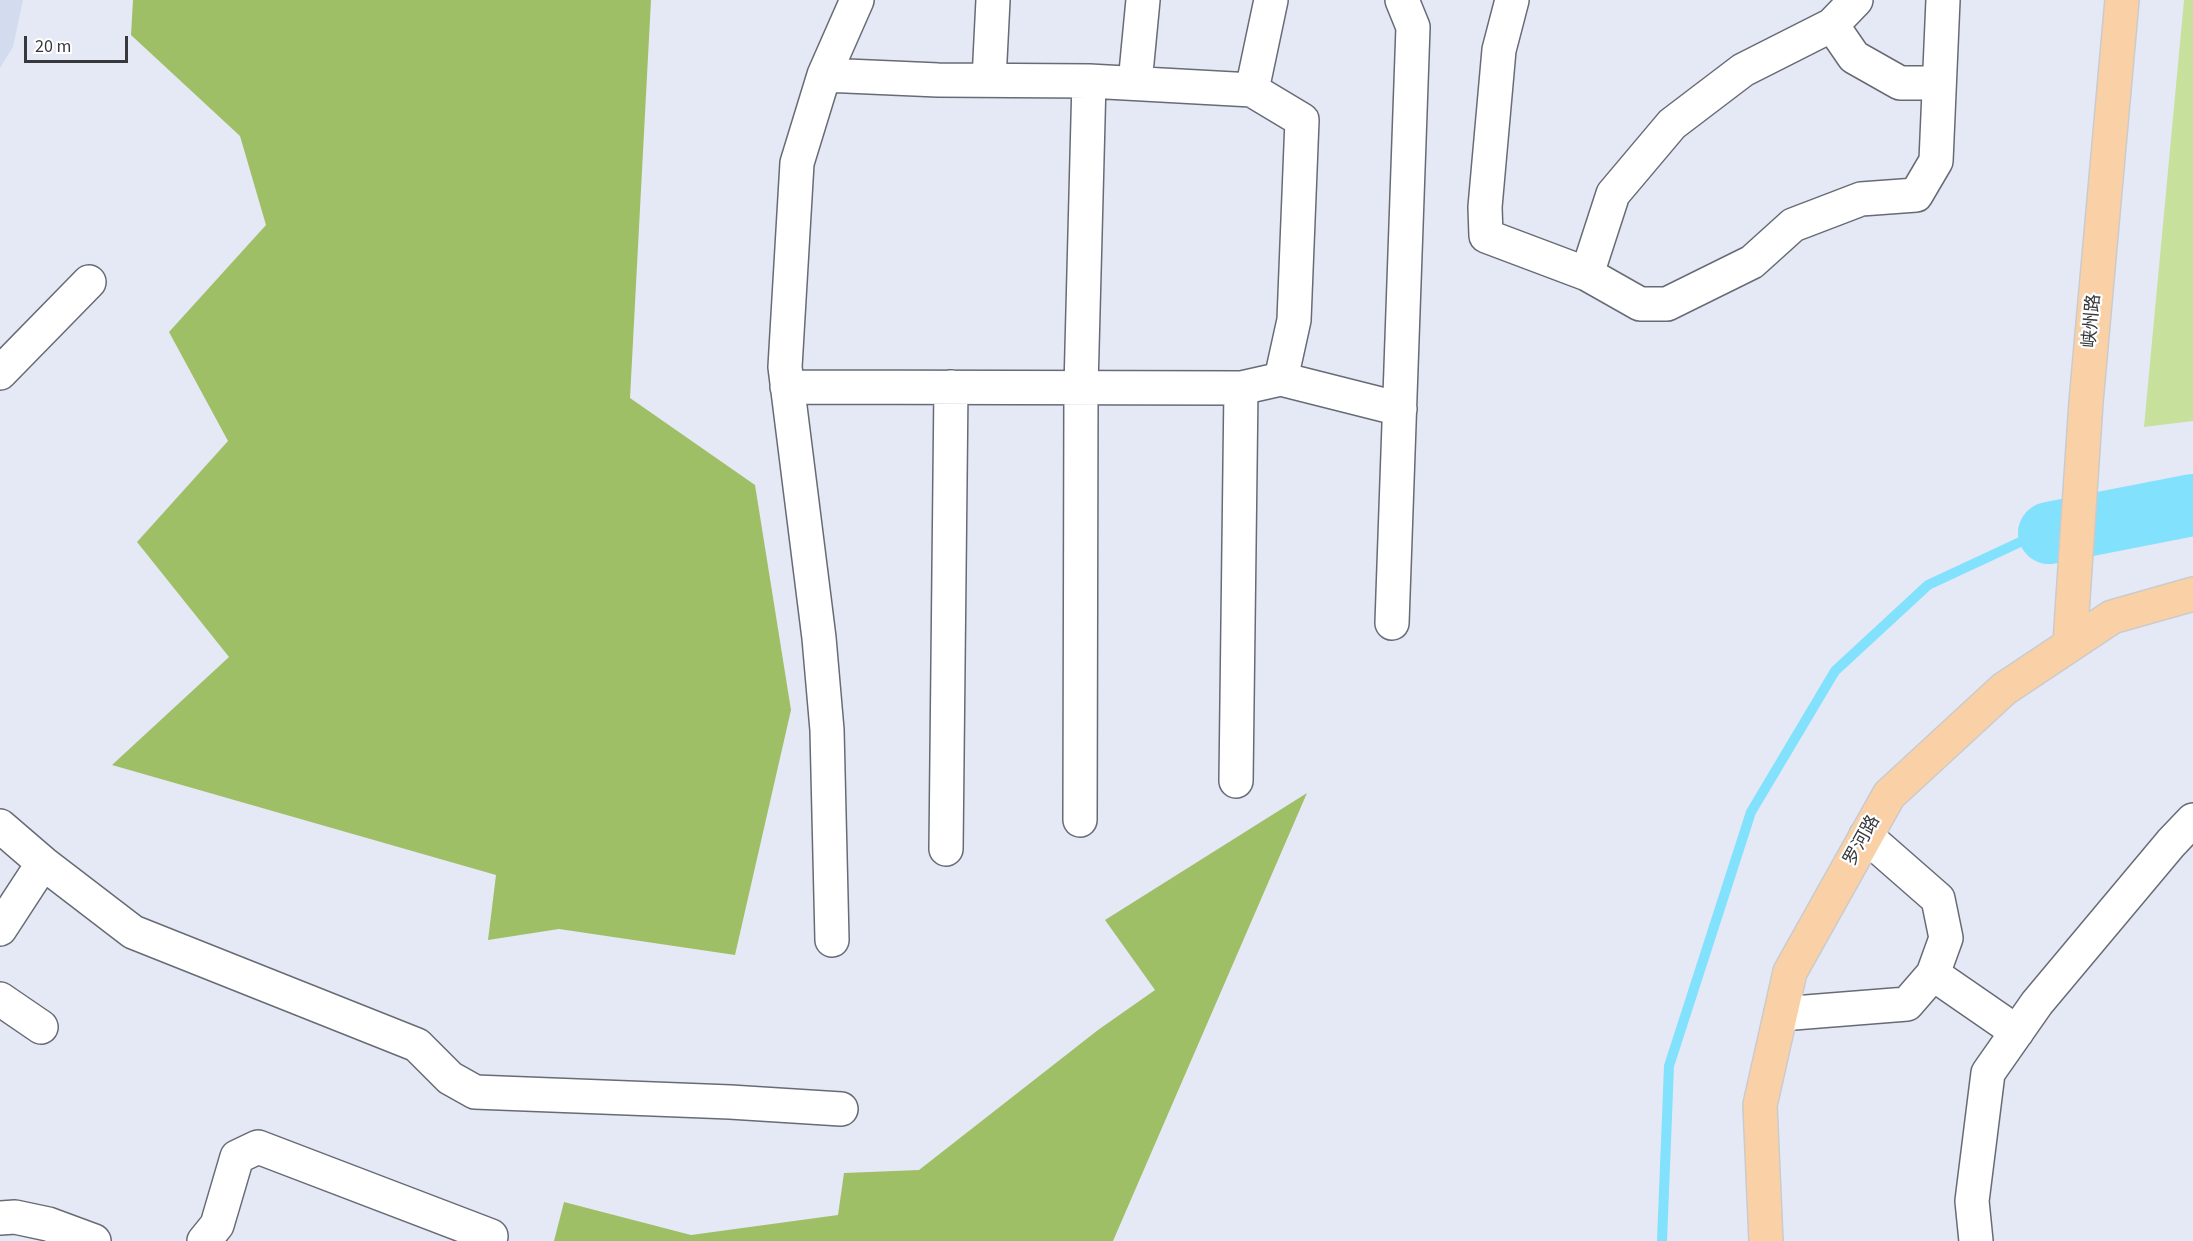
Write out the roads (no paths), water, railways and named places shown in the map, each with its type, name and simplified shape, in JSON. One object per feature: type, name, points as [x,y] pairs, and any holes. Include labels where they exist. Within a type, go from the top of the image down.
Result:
[{"type":"main road","name":"峡州路","points":[[2070,644],[2086,402],[2122,0]]},
{"type":"main road","name":"罗河路","points":[[1766,1241],[1760,1105],[1790,972],[1889,795],[2004,689],[2070,644],[2112,617],[2193,594]]},
{"type":"lane","points":[[832,940],[826,718],[819,638],[785,367],[797,163],[825,75],[857,0]]},
{"type":"lane","points":[[989,80],[993,0]]},
{"type":"lane","points":[[1135,83],[1143,0]]},
{"type":"lane","points":[[1252,90],[1271,0]]},
{"type":"lane","points":[[1392,623],[1413,27],[1402,0]]},
{"type":"lane","points":[[1512,0],[1500,50],[1485,207],[1486,237],[1587,274],[1640,304],[1667,304],[1752,262],[1793,225],[1861,199],[1916,195],[1936,161],[1943,0]]},
{"type":"lane","points":[[1587,274],[1613,194],[1672,124],[1743,70],[1832,25],[1856,0]]},
{"type":"lane","points":[[1832,25],[1854,57],[1900,83],[1939,83]]},
{"type":"lane","points":[[825,75],[1089,81],[1252,90],[1302,120],[1294,320],[1281,379]]},
{"type":"lane","points":[[1080,820],[1081,387],[1089,81]]},
{"type":"lane","points":[[0,373],[89,282]]},
{"type":"lane","points":[[787,387],[1241,388],[1281,379],[1400,409]]},
{"type":"lane","points":[[946,849],[951,387]]},
{"type":"lane","points":[[1236,781],[1241,388]]},
{"type":"lane","points":[[1976,1241],[1972,1201],[1988,1073],[2037,1003],[2171,843],[2193,820]]},
{"type":"lane","points":[[0,826],[43,863],[133,932],[417,1045],[450,1078],[476,1092],[730,1102],[841,1109]]},
{"type":"lane","points":[[1781,1014],[1907,1004],[1933,975],[1946,938],[1938,899],[1866,836]]},
{"type":"lane","points":[[0,929],[43,863]]},
{"type":"lane","points":[[1933,975],[2017,1032]]},
{"type":"lane","points":[[0,999],[41,1027]]},
{"type":"lane","points":[[204,1241],[217,1225],[237,1157],[258,1147],[491,1236]]},
{"type":"lane","points":[[0,1218],[15,1216],[48,1224],[94,1241]]},
{"type":"waterway","points":[[2049,533],[2193,505]]},
{"type":"waterway","points":[[1662,1241],[1669,1066],[1751,812],[1835,671],[1928,585],[2031,537],[2049,533]]}]
